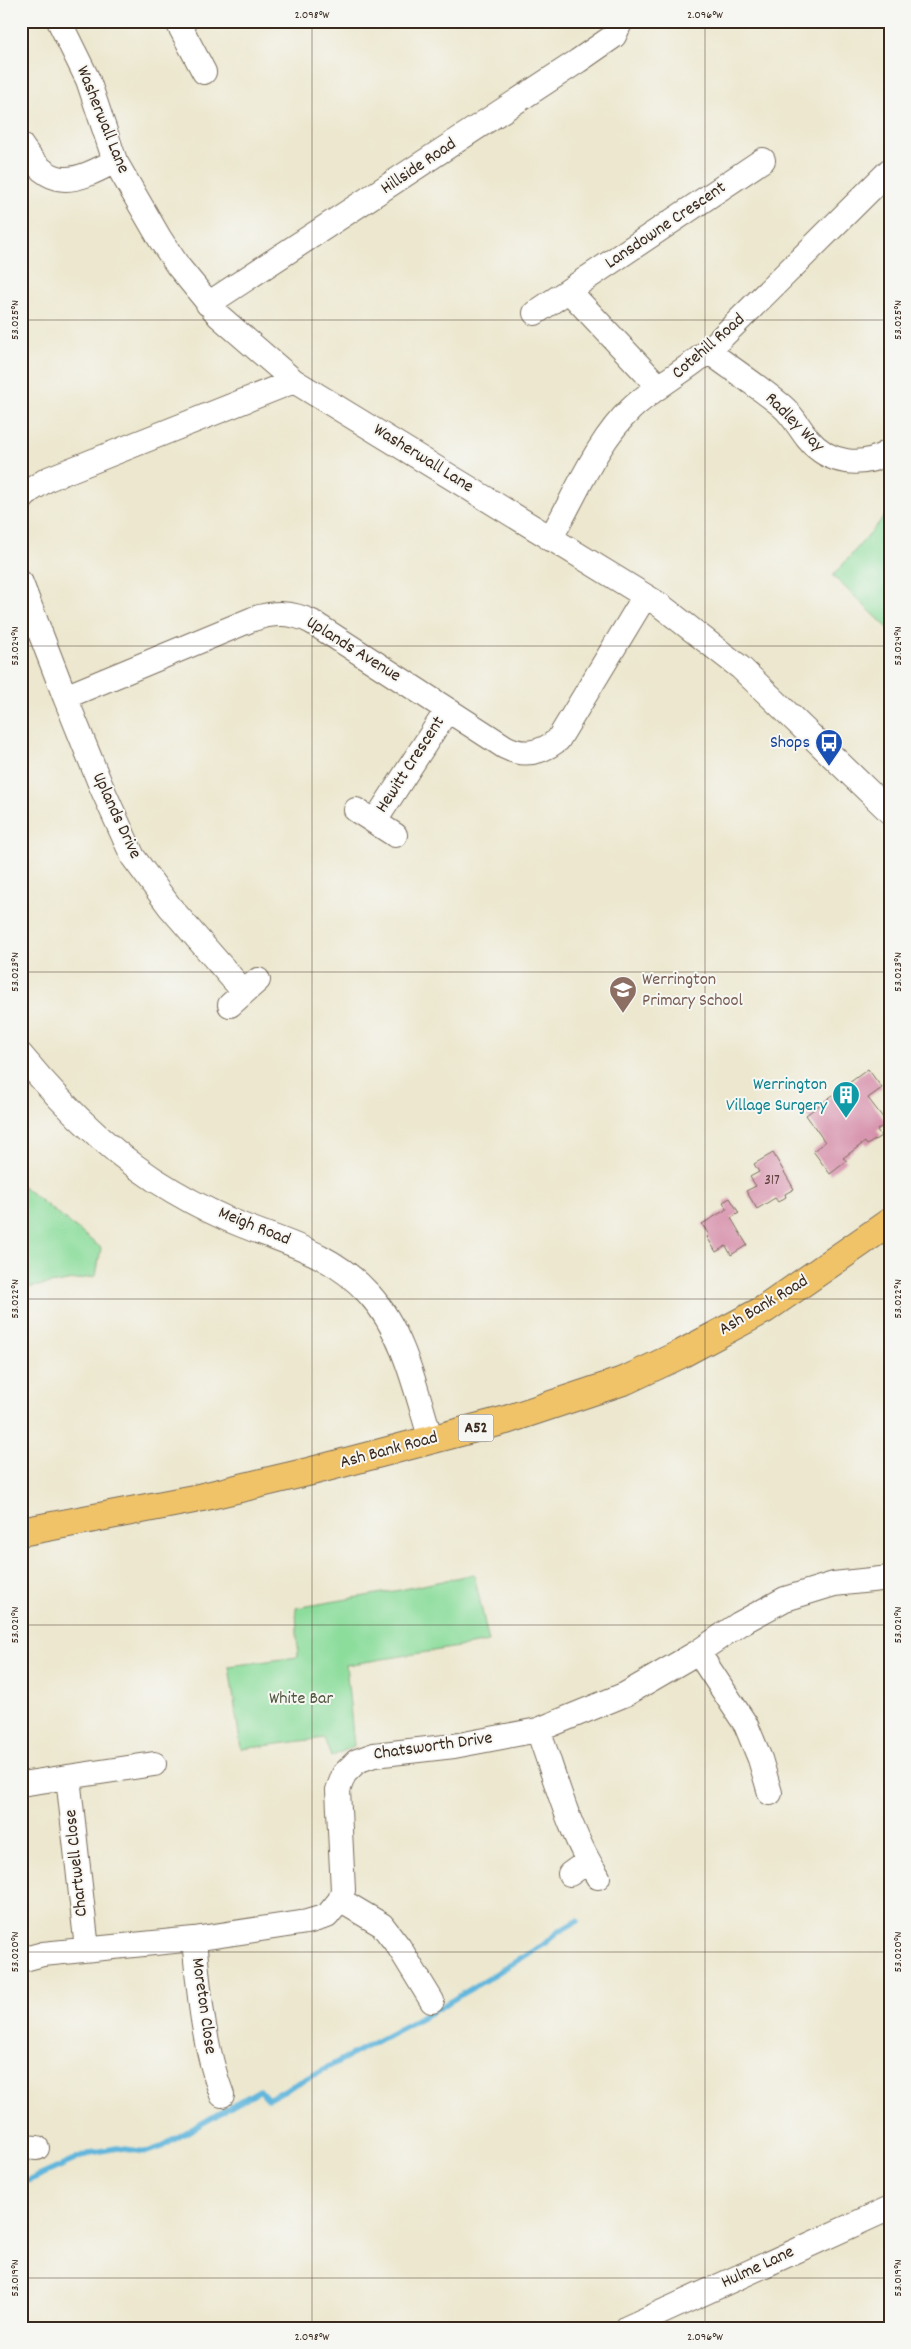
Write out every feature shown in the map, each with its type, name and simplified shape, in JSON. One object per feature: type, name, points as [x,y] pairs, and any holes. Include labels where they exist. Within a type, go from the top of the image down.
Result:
[{"type":"highway","name":"Ash Bank Road","points":[[21,1532],[194,1499],[312,1471],[506,1420],[626,1380],[681,1354],[765,1309],[890,1222]]},
{"type":"street","points":[[177,21],[204,72]]},
{"type":"street","name":"Hillside Road","points":[[208,304],[585,56],[614,36],[621,21]]},
{"type":"street","name":"Washerwall Lane","points":[[66,24],[88,80],[115,161],[160,239],[208,304],[294,381],[660,605],[741,668],[890,812]]},
{"type":"street","points":[[21,145],[33,163],[41,170],[62,179],[82,178],[115,161]]},
{"type":"street","name":"Lansdowne Crescent","points":[[535,313],[764,160]]},
{"type":"street","name":"Cotehill Road","points":[[550,539],[609,434],[632,409],[708,351],[890,170]]},
{"type":"street","points":[[569,291],[659,387]]},
{"type":"street","name":"Radley Way","points":[[708,351],[783,407],[806,437],[826,455],[838,460],[859,462],[870,461],[890,451]]},
{"type":"street","points":[[22,496],[48,480],[294,381]]},
{"type":"street","points":[[21,583],[65,697]]},
{"type":"street","name":"Uplands Avenue","points":[[65,697],[253,619],[277,613],[290,614],[312,622],[513,751],[530,753],[550,746],[558,740],[645,596]]},
{"type":"street","name":"Uplands Drive","points":[[65,697],[101,786],[133,856],[170,907],[244,992]]},
{"type":"street","name":"Hewitt Crescent","points":[[395,835],[365,816],[447,710]]},
{"type":"street","name":"Meigh Road","points":[[21,1055],[77,1116],[107,1144],[166,1187],[242,1225],[309,1249],[346,1271],[370,1295],[388,1321],[403,1353],[431,1440]]},
{"type":"street","name":"Chatsworth Drive","points":[[340,1900],[344,1880],[337,1798],[340,1781],[350,1767],[365,1757],[454,1746],[538,1730],[626,1694],[698,1652],[739,1624],[785,1598],[834,1584],[890,1578]]},
{"type":"street","points":[[698,1652],[746,1725],[760,1759],[770,1793]]},
{"type":"street","points":[[538,1730],[574,1832],[585,1871]]},
{"type":"street","points":[[21,1784],[154,1764]]},
{"type":"street","name":"Chartwell Close","points":[[68,1777],[87,1949]]},
{"type":"street","points":[[21,1960],[43,1954],[194,1939],[307,1922],[327,1916],[340,1900],[382,1925],[399,1946],[418,1991]]},
{"type":"street","name":"Moreton Close","points":[[194,1939],[204,2076],[222,2095]]},
{"type":"street","name":"Hulme Lane","points":[[627,2328],[890,2208]]},
{"type":"green space","points":[[890,510],[890,630],[833,576]]},
{"type":"green space","points":[[21,1185],[101,1248],[96,1276],[21,1289]]},
{"type":"green space","name":"White Bar","points":[[474,1574],[489,1642],[346,1665],[354,1746],[331,1757],[324,1738],[241,1749],[229,1666],[298,1657],[296,1608],[400,1590]]},
{"type":"building","name":"Werrington Village Surgery","points":[[868,1069],[882,1088],[868,1098],[887,1123],[877,1130],[881,1136],[867,1145],[865,1142],[843,1158],[847,1161],[830,1174],[813,1151],[825,1142],[806,1115]]},
{"type":"building","points":[[773,1153],[794,1189],[785,1194],[786,1197],[778,1202],[775,1198],[757,1209],[746,1191],[756,1186],[750,1177],[759,1172],[754,1164]]},
{"type":"building","points":[[730,1198],[739,1213],[731,1218],[747,1245],[731,1255],[726,1246],[716,1252],[702,1224],[727,1209],[723,1202]]},
{"type":"waterway","points":[[21,2184],[90,2153],[117,2148],[147,2152],[161,2147],[260,2090],[268,2099],[441,2007],[543,1945],[558,1932],[577,1921]]},
{"type":"place","name":"Shops","points":[[829,767]]},
{"type":"place","name":"Werrington Primary School","points":[[623,1014]]},
{"type":"place","name":"Werrington Village Surgery","points":[[846,1119]]}]
